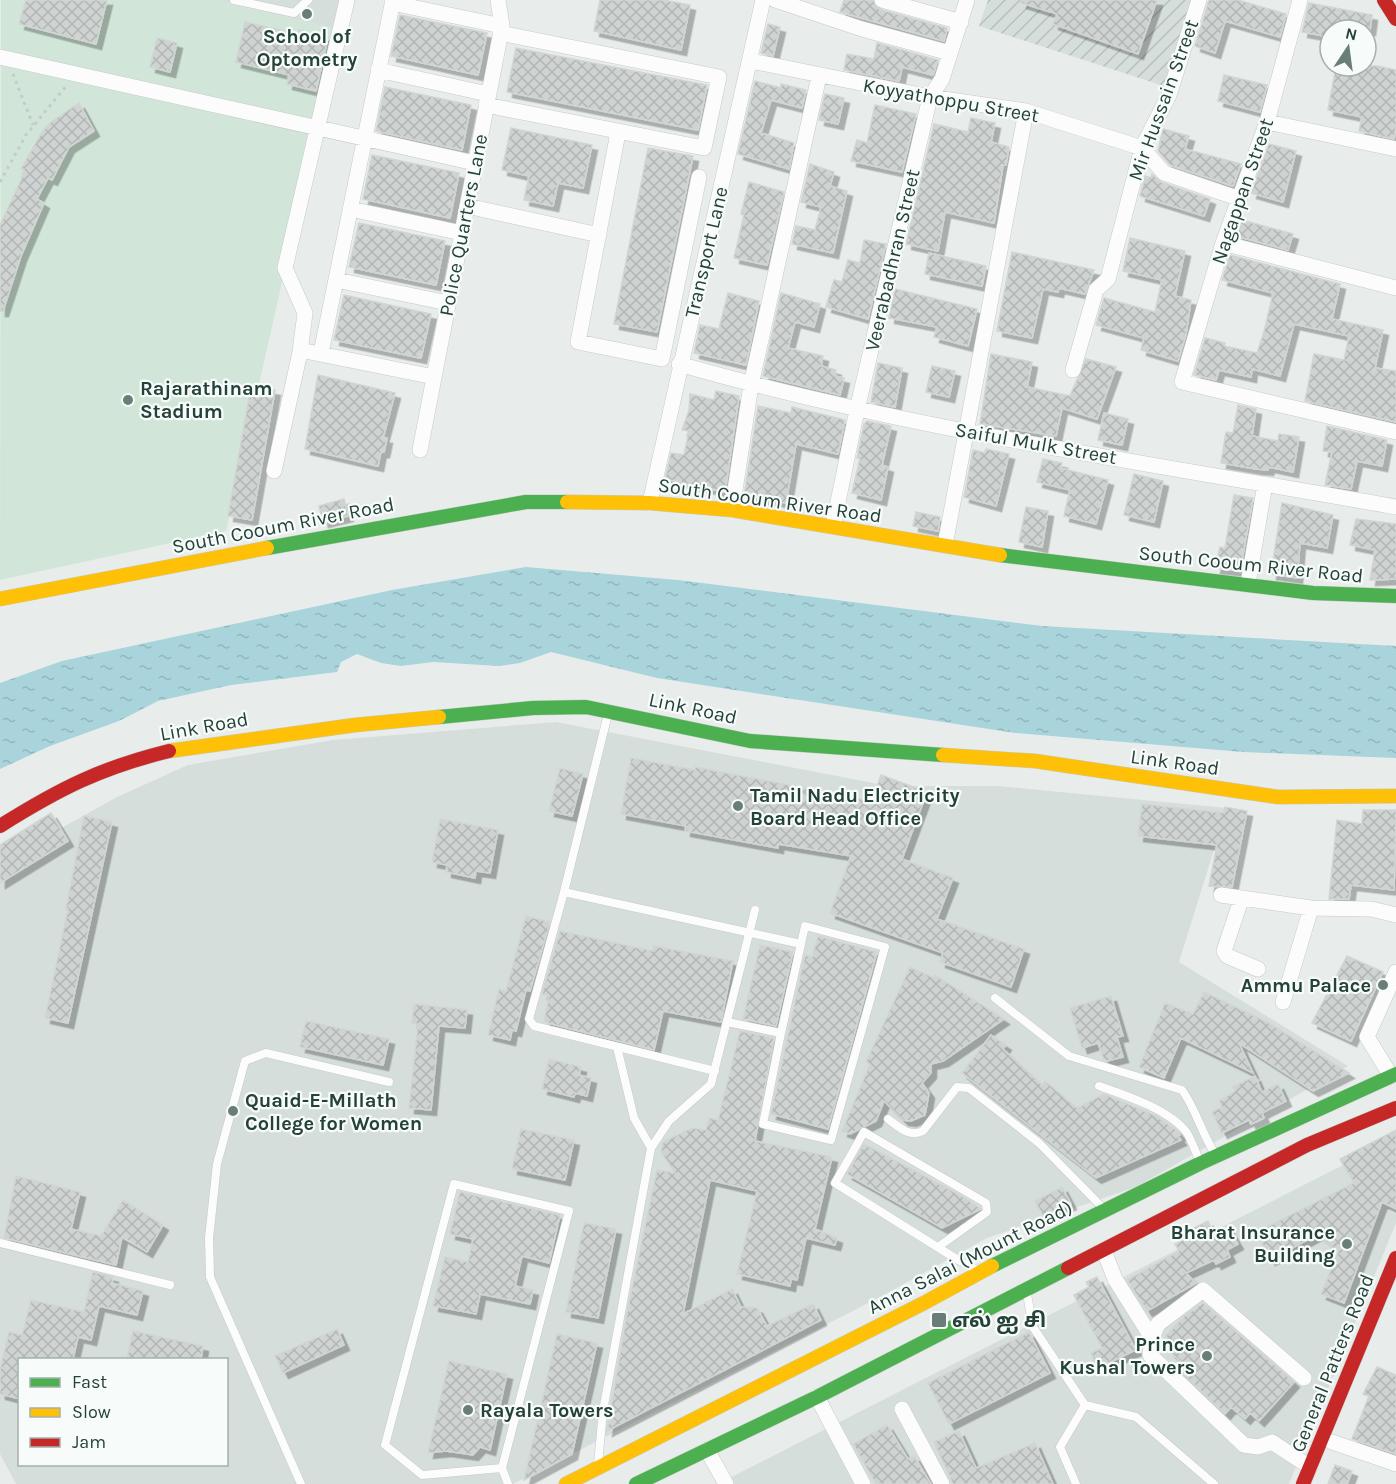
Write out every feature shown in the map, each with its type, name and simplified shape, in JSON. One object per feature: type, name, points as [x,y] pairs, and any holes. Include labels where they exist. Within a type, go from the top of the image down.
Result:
[{"type":"street","points":[[274,471],[300,352],[305,313],[285,268],[347,0]]},
{"type":"street","name":"Police Quarters Lane","points":[[420,450],[501,29],[498,0]]},
{"type":"street","name":"Transport Lane","points":[[650,503],[679,364],[751,62],[763,0]]},
{"type":"street","points":[[775,0],[862,29],[950,53]]},
{"type":"street","points":[[882,0],[961,22]]},
{"type":"street","name":"Mir Hussain Street","points":[[1073,370],[1096,290],[1108,279],[1142,148],[1169,95],[1198,0]]},
{"type":"street","name":"Nagappan Street","points":[[1300,0],[1267,122],[1223,243],[1182,382],[1396,432]]},
{"type":"street","points":[[1384,0],[1396,19]]},
{"type":"street","points":[[321,353],[378,70],[393,1],[501,29],[719,77],[704,148],[618,133],[378,70]]},
{"type":"street","name":"Veerabadhran Street","points":[[833,526],[857,410],[930,97],[942,79],[961,22],[965,1]]},
{"type":"street","points":[[3,58],[475,163]]},
{"type":"street","name":"Koyyathoppu Street","points":[[751,62],[930,97],[1026,111],[1142,148]]},
{"type":"street","points":[[732,510],[752,385],[819,76]]},
{"type":"street","points":[[945,545],[1026,111]]},
{"type":"street","points":[[1267,122],[1396,149]]},
{"type":"street","points":[[618,133],[578,342],[662,359],[699,177]]},
{"type":"street","points":[[1142,148],[1164,173],[1240,199]]},
{"type":"street","points":[[466,206],[599,235]]},
{"type":"street","points":[[350,209],[462,232]]},
{"type":"street","points":[[1223,243],[1396,288]]},
{"type":"street","points":[[336,280],[448,303]]},
{"type":"street","points":[[300,352],[321,353],[434,377]]},
{"type":"street","name":"Saiful Mulk Street","points":[[679,364],[752,385],[857,410],[1396,507]]},
{"type":"street","points":[[1248,584],[1265,484]]},
{"type":"street","name":"South Cooum River Road","points":[[0,599],[420,519],[526,502],[650,503],[732,510],[1031,559],[1199,581],[1248,584],[1313,593],[1396,596]]},
{"type":"street","name":"Link Road","points":[[0,826],[46,797],[94,773],[125,762],[182,748],[284,733],[476,713],[586,706],[750,741],[1035,761],[1278,797],[1396,796]]},
{"type":"street","points":[[1221,895],[1241,900],[1311,908],[1371,909],[1396,915]]},
{"type":"street","points":[[1241,900],[1224,951],[1227,956],[1258,969]]},
{"type":"street","points":[[1284,1002],[1311,908]]},
{"type":"street","points":[[1394,1075],[1367,1037],[1396,972]]},
{"type":"street","name":"Anna Salai (Mount Road)","points":[[636,1484],[817,1397],[933,1318],[979,1272],[1201,1163],[1394,1075]]},
{"type":"street","name":"Anna Salai (Mount Road)","points":[[567,1484],[933,1318],[1026,1289],[1307,1145],[1396,1108]]},
{"type":"street","points":[[1104,1251],[1115,1279],[1152,1338]]},
{"type":"street","name":"General Patters Road","points":[[1303,1484],[1396,1258]]},
{"type":"street","points":[[1304,1378],[1203,1290],[1158,1324],[1152,1338],[1150,1356],[1244,1445],[1258,1447],[1272,1442],[1310,1467]]},
{"type":"street","name":"General Patters Road","points":[[1315,1484],[1396,1295]]},
{"type":"street","points":[[817,1397],[863,1484]]},
{"type":"street","points":[[902,1408],[942,1484]]},
{"type":"street","points":[[1332,1442],[1396,1464]]},
{"type":"street","points":[[707,1450],[726,1484]]},
{"type":"lane","points":[[234,0],[294,13],[308,0]]},
{"type":"lane","points":[[609,710],[564,892],[529,1020],[542,1030],[715,1071]]},
{"type":"lane","points":[[564,892],[801,945]]},
{"type":"lane","points":[[598,1468],[603,1411],[651,1148],[669,1121],[711,1084],[755,910]]},
{"type":"lane","points":[[805,926],[885,947],[831,1140],[763,1124],[781,1033],[805,926]]},
{"type":"lane","points":[[995,998],[1069,1056],[1182,1090],[1216,1156]]},
{"type":"lane","points":[[727,1022],[781,1033]]},
{"type":"lane","points":[[616,1047],[634,1118],[651,1148]]},
{"type":"lane","points":[[301,1484],[210,1277],[209,1238],[217,1164],[245,1061],[266,1053],[389,1083]]},
{"type":"lane","points":[[1098,1086],[1153,1108],[1174,1122],[1186,1133],[1201,1163]]},
{"type":"lane","points":[[888,1119],[910,1134],[918,1134],[923,1131],[957,1088],[969,1088],[1039,1143],[1105,1210]]},
{"type":"lane","points":[[938,1247],[982,1217],[989,1207],[986,1203],[864,1132],[835,1183],[938,1247],[979,1272]]},
{"type":"lane","points":[[502,1468],[422,1475],[385,1445],[454,1184],[569,1211],[502,1468],[508,1484]]},
{"type":"lane","points":[[0,1243],[170,1285]]},
{"type":"lane","points":[[1026,1289],[1034,1327],[1085,1405],[1136,1417],[1214,1484]]},
{"type":"lane","points":[[1076,1484],[1060,1447],[1085,1405]]},
{"type":"path","points":[[3,58],[33,125]]},
{"type":"path","points":[[0,182],[33,125],[76,75]]},
{"type":"shaded area","name":"School of Optometry","points":[[214,0],[343,0],[336,29]]},
{"type":"shaded area","points":[[988,0],[1195,0],[1167,87],[979,26]]},
{"type":"shaded area","points":[[556,722],[889,786],[998,786],[1227,808],[1179,962],[1348,1066],[1136,1187],[987,1238],[884,1295],[513,1484],[16,1484],[0,1454],[0,862],[117,797],[188,765],[333,740]]},
{"type":"shaded area","points":[[1396,1138],[1396,1223],[1289,1484],[718,1484]]},
{"type":"green space","name":"Rajarathinam Stadium","points":[[1,0],[214,0],[336,29],[315,136],[226,531],[0,580]]},
{"type":"water","points":[[526,567],[678,580],[1042,626],[1396,646],[1396,758],[1243,752],[1015,733],[657,678],[551,652],[520,663],[499,666],[433,662],[401,666],[381,663],[357,654],[341,662],[337,672],[231,685],[158,701],[119,721],[50,746],[0,769],[0,683],[62,661],[392,590]]},
{"type":"building","points":[[26,0],[107,0],[96,44],[19,24]]},
{"type":"building","points":[[600,0],[664,0],[690,5],[681,50],[594,31]]},
{"type":"building","points":[[844,0],[873,0],[879,9],[947,28],[944,41],[840,12]]},
{"type":"building","points":[[1022,0],[1157,0],[1138,54],[1053,24],[1057,14],[1021,3]]},
{"type":"building","points":[[1209,0],[1238,0],[1286,14],[1280,37],[1225,21],[1215,53],[1195,46]]},
{"type":"building","points":[[1309,3],[1372,15],[1372,18],[1318,18],[1318,35],[1302,32]]},
{"type":"building","points":[[400,15],[487,33],[478,75],[391,56]]},
{"type":"building","points":[[245,22],[298,34],[299,30],[328,37],[316,91],[287,84],[289,75],[236,62]]},
{"type":"building","points":[[768,24],[780,27],[773,56],[761,53]]},
{"type":"building","points":[[157,38],[177,43],[170,72],[150,67]]},
{"type":"building","points":[[877,43],[938,60],[933,75],[902,67],[899,81],[844,70],[847,54],[874,59]]},
{"type":"building","points":[[516,48],[707,85],[698,130],[507,92]]},
{"type":"building","points":[[1378,66],[1396,70],[1394,139],[1359,131],[1362,117],[1328,110],[1334,78],[1378,78]]},
{"type":"building","points":[[1224,75],[1267,85],[1260,112],[1218,101]]},
{"type":"building","points":[[755,81],[781,88],[781,84],[806,90],[802,108],[771,100],[761,133],[794,143],[789,169],[738,154]]},
{"type":"building","points":[[385,87],[471,105],[462,150],[376,131]]},
{"type":"building","points":[[825,94],[844,98],[838,124],[819,120]]},
{"type":"building","points":[[79,103],[94,131],[69,147],[52,180],[48,178],[37,199],[44,203],[21,256],[3,311],[0,311],[0,225],[21,180],[24,169],[21,169],[42,132],[51,122]]},
{"type":"building","points":[[875,105],[916,114],[902,172],[851,161],[857,140],[867,143]]},
{"type":"building","points":[[971,118],[995,123],[991,142],[1009,147],[1006,165],[1003,165],[994,223],[945,212],[938,251],[906,244],[934,124],[968,132]]},
{"type":"building","points":[[511,128],[592,145],[583,188],[558,183],[553,206],[524,200],[529,176],[502,170]]},
{"type":"building","points":[[1163,129],[1189,136],[1185,149],[1241,164],[1233,186],[1170,165],[1158,151]]},
{"type":"building","points":[[1269,144],[1296,151],[1283,202],[1251,193]]},
{"type":"building","points":[[648,148],[693,156],[657,332],[614,324]]},
{"type":"building","points":[[372,155],[459,173],[450,218],[363,199]]},
{"type":"building","points":[[810,164],[834,172],[830,186],[847,191],[833,253],[792,244],[796,226],[815,230],[821,207],[801,202]]},
{"type":"building","points":[[1152,174],[1161,182],[1210,199],[1204,216],[1140,196],[1145,176],[1151,178]]},
{"type":"building","points":[[749,182],[784,192],[767,265],[734,258]]},
{"type":"building","points":[[1242,220],[1293,234],[1288,250],[1236,236]]},
{"type":"building","points":[[359,223],[445,241],[436,285],[349,267]]},
{"type":"building","points":[[1130,238],[1185,251],[1175,296],[1191,300],[1186,334],[1178,361],[1141,350],[1144,338],[1096,325],[1104,298],[1155,312],[1162,280],[1123,271]]},
{"type":"building","points":[[864,240],[886,244],[868,319],[826,307],[834,280],[842,282],[848,260],[860,263]]},
{"type":"building","points":[[1012,252],[1094,270],[1085,294],[1059,288],[1058,292],[1043,289],[1032,338],[997,331]]},
{"type":"building","points":[[929,253],[986,266],[982,286],[925,274]]},
{"type":"building","points":[[1230,255],[1340,284],[1332,319],[1383,330],[1375,368],[1396,371],[1396,422],[1305,401],[1314,354],[1344,360],[1349,336],[1294,324],[1280,376],[1252,369],[1251,377],[1219,370],[1216,380],[1194,375],[1205,338],[1225,343],[1224,346],[1257,353],[1264,332],[1273,293],[1222,280]]},
{"type":"building","points":[[895,289],[977,309],[968,346],[934,337],[937,327],[889,318]]},
{"type":"building","points":[[728,293],[759,301],[746,365],[694,353],[700,325],[719,329]]},
{"type":"building","points":[[781,293],[820,304],[814,327],[795,322],[788,348],[823,356],[821,366],[836,370],[835,376],[844,378],[840,395],[763,376]]},
{"type":"building","points":[[344,295],[431,314],[421,358],[334,340]]},
{"type":"building","points":[[991,354],[1032,362],[1027,387],[1070,396],[1086,359],[1116,367],[1097,419],[1062,408],[1056,436],[980,424]]},
{"type":"building","points":[[878,363],[902,368],[895,407],[871,402]]},
{"type":"building","points":[[932,366],[955,371],[949,397],[926,392]]},
{"type":"building","points":[[318,375],[395,393],[383,438],[387,438],[384,452],[381,451],[378,466],[305,449]]},
{"type":"building","points":[[251,386],[275,390],[252,520],[228,516]]},
{"type":"building","points":[[716,391],[739,396],[725,492],[665,479],[671,453],[684,455],[689,431],[682,430],[689,410],[690,394],[714,400]]},
{"type":"building","points":[[1238,405],[1256,409],[1252,436],[1278,441],[1279,434],[1299,437],[1293,472],[1269,467],[1268,470],[1256,469],[1221,463],[1226,432],[1233,433]]},
{"type":"building","points":[[758,406],[791,413],[792,407],[845,420],[838,454],[796,444],[786,503],[744,496]]},
{"type":"building","points":[[1104,413],[1128,419],[1122,445],[1098,440]]},
{"type":"building","points":[[867,421],[891,426],[882,465],[888,467],[881,500],[852,493],[860,458],[857,458],[864,424]]},
{"type":"building","points":[[1327,426],[1387,440],[1382,466],[1357,461],[1351,489],[1325,485],[1332,452],[1323,451]]},
{"type":"building","points":[[986,449],[1009,454],[996,506],[964,497],[973,450],[985,453]]},
{"type":"building","points":[[1043,459],[1062,463],[1060,468],[1108,480],[1096,524],[1064,516],[1070,490],[1037,482]]},
{"type":"building","points":[[1134,474],[1163,481],[1154,522],[1124,515]]},
{"type":"building","points":[[1234,495],[1253,498],[1240,571],[1215,568],[1220,547],[1225,548]]},
{"type":"building","points":[[344,499],[348,516],[323,522],[319,506]]},
{"type":"building","points":[[1282,503],[1333,515],[1327,548],[1300,543],[1297,578],[1271,574]]},
{"type":"building","points":[[1026,507],[1048,511],[1042,547],[1019,542]]},
{"type":"building","points":[[916,512],[940,517],[938,531],[913,526]]},
{"type":"building","points":[[1356,519],[1396,524],[1396,579],[1370,580],[1375,550],[1350,545]]},
{"type":"building","points":[[631,758],[695,770],[695,767],[872,801],[881,775],[927,792],[902,859],[953,878],[937,919],[1024,949],[1011,987],[940,962],[943,953],[830,913],[851,856],[778,844],[778,848],[685,831],[686,826],[621,814]]},
{"type":"building","points":[[560,768],[583,774],[572,816],[549,811]]},
{"type":"building","points":[[1142,804],[1224,813],[1225,807],[1247,811],[1232,887],[1209,886],[1217,845],[1138,836]]},
{"type":"building","points":[[1363,810],[1396,810],[1394,890],[1351,885],[1349,899],[1329,899],[1337,820],[1362,824]]},
{"type":"building","points":[[51,813],[68,841],[0,883],[0,845]]},
{"type":"building","points":[[84,816],[112,822],[68,1023],[45,1018],[68,909],[66,909]]},
{"type":"building","points":[[440,819],[498,830],[490,873],[476,871],[475,878],[446,872],[447,865],[432,862]]},
{"type":"building","points":[[526,916],[550,922],[530,991],[526,990],[516,1031],[512,1030],[510,1040],[488,1035],[499,989],[506,991]]},
{"type":"building","points":[[560,931],[653,951],[654,946],[733,961],[721,1022],[663,1011],[654,1050],[544,1022],[549,996],[542,994]]},
{"type":"building","points":[[818,936],[877,952],[828,1129],[771,1114],[805,955],[812,957]]},
{"type":"building","points":[[760,945],[793,952],[776,1026],[743,1019]]},
{"type":"building","points":[[1347,956],[1383,972],[1351,1041],[1312,1023]]},
{"type":"building","points":[[910,967],[934,978],[935,975],[1004,1019],[943,1061],[931,1064],[931,1073],[922,1083],[929,1093],[925,1115],[911,1121],[903,1120],[884,1101],[876,1121],[850,1134],[842,1131],[870,1064],[866,1062]]},
{"type":"building","points":[[1204,992],[1269,1023],[1349,1073],[1313,1091],[1239,1043],[1253,1073],[1181,1038],[1164,1078],[1139,1067],[1165,1003],[1193,1014]]},
{"type":"building","points":[[1111,996],[1123,1036],[1117,1037],[1123,1057],[1107,1061],[1104,1060],[1098,1043],[1082,1048],[1070,1008]]},
{"type":"building","points":[[414,1004],[467,1010],[465,1028],[439,1026],[431,1110],[409,1108],[418,1024],[412,1023]]},
{"type":"building","points":[[306,1021],[389,1039],[383,1065],[300,1047]]},
{"type":"building","points":[[740,1031],[774,1038],[755,1141],[832,1157],[815,1229],[837,1238],[835,1245],[806,1238],[797,1280],[791,1279],[790,1286],[737,1274],[757,1191],[710,1180],[683,1314],[732,1289],[741,1307],[757,1308],[767,1326],[813,1304],[821,1320],[607,1431],[628,1308],[657,1170],[675,1173],[661,1152],[663,1142],[692,1128],[706,1130],[709,1118],[718,1120]]},
{"type":"building","points":[[991,1035],[1006,1045],[1003,1049],[1042,1085],[1045,1081],[1077,1108],[1104,1094],[1156,1116],[1175,1129],[1181,1140],[1096,1178],[962,1073]]},
{"type":"building","points":[[549,1059],[581,1067],[579,1075],[591,1078],[587,1096],[575,1093],[574,1097],[542,1089]]},
{"type":"building","points":[[1255,1076],[1262,1092],[1278,1084],[1286,1101],[1262,1113],[1264,1118],[1258,1121],[1251,1124],[1249,1120],[1222,1133],[1212,1112],[1222,1107],[1219,1101],[1235,1091],[1233,1087]]},
{"type":"building","points":[[521,1129],[574,1140],[565,1180],[512,1169]]},
{"type":"building","name":"Bharat Insurance Building","points":[[1396,1130],[1396,1209],[1382,1202],[1344,1303],[1321,1294],[1338,1253],[1318,1234],[1270,1260],[1257,1232],[1354,1183],[1340,1159]]},
{"type":"building","points":[[864,1144],[960,1195],[981,1209],[942,1228],[847,1174]]},
{"type":"building","points":[[16,1176],[80,1192],[71,1229],[101,1236],[123,1200],[163,1225],[147,1252],[122,1237],[116,1265],[4,1238]]},
{"type":"building","points":[[1062,1187],[1071,1204],[1044,1218],[1035,1201]]},
{"type":"building","points":[[460,1192],[560,1215],[549,1263],[522,1256],[515,1286],[533,1290],[530,1304],[480,1294],[476,1314],[433,1306],[445,1257],[468,1262],[473,1239],[450,1234]]},
{"type":"building","points":[[1208,1221],[1214,1234],[1228,1227],[1238,1244],[1227,1250],[1230,1257],[1216,1264],[1214,1260],[1186,1273],[1196,1283],[1147,1311],[1127,1280],[1179,1251],[1175,1244],[1185,1239],[1182,1234]]},
{"type":"building","points":[[584,1223],[616,1229],[598,1318],[566,1312]]},
{"type":"building","points":[[93,1272],[113,1277],[112,1283],[143,1291],[137,1315],[99,1306],[91,1340],[78,1337],[73,1358],[18,1358],[18,1398],[0,1394],[0,1370],[9,1332],[22,1335],[31,1300],[84,1312]]},
{"type":"building","points":[[1097,1277],[1136,1350],[1098,1368],[1091,1353],[1102,1348],[1074,1295],[1089,1287],[1086,1282]]},
{"type":"building","name":"Prince Kushal Towers","points":[[1203,1303],[1294,1382],[1259,1421],[1250,1413],[1245,1419],[1231,1407],[1225,1414],[1179,1370],[1184,1364],[1170,1352],[1176,1347],[1165,1337],[1183,1317]]},
{"type":"building","points":[[337,1329],[344,1345],[283,1373],[275,1356]]},
{"type":"building","points":[[133,1331],[203,1346],[201,1358],[127,1358]]},
{"type":"building","points":[[1029,1332],[1050,1373],[949,1424],[928,1383]]},
{"type":"building","points":[[557,1334],[597,1343],[572,1454],[524,1480]]},
{"type":"building","name":"Rayala Towers","points":[[449,1361],[507,1374],[490,1450],[480,1447],[473,1455],[446,1451],[428,1453]]},
{"type":"building","points":[[1377,1367],[1396,1375],[1396,1454],[1352,1439],[1369,1396],[1363,1394]]},
{"type":"building","points":[[887,1425],[908,1459],[914,1456],[931,1484],[876,1484],[853,1444]]},
{"type":"building","points":[[959,1431],[976,1468],[1035,1443],[1053,1484],[953,1484],[934,1442]]},
{"type":"building","points":[[1335,1465],[1352,1471],[1347,1484],[1328,1484]]},
{"type":"traffic: fast","points":[[267,548],[526,502],[567,502]]},
{"type":"traffic: fast","points":[[1000,555],[1313,593],[1396,596]]},
{"type":"traffic: fast","points":[[439,717],[533,708],[586,707],[750,741],[943,755]]},
{"type":"traffic: fast","points":[[992,1266],[1201,1163],[1396,1074]]},
{"type":"traffic: fast","points":[[636,1484],[817,1397],[1068,1268]]},
{"type":"traffic: slow","points":[[567,502],[650,503],[732,510],[1000,555]]},
{"type":"traffic: slow","points":[[0,599],[267,548]]},
{"type":"traffic: slow","points":[[169,751],[355,725],[439,717]]},
{"type":"traffic: slow","points":[[943,755],[1035,761],[1278,797],[1396,796]]},
{"type":"traffic: slow","points":[[566,1484],[924,1303],[992,1266]]},
{"type":"traffic: jam","points":[[1384,0],[1396,19]]},
{"type":"traffic: jam","points":[[0,826],[61,790],[101,772],[169,751]]},
{"type":"traffic: jam","points":[[1068,1268],[1307,1145],[1396,1108]]},
{"type":"traffic: jam","points":[[1303,1484],[1396,1258]]},
{"type":"place","name":"School of Optometry","points":[[307,14]]},
{"type":"place","name":"Rajarathinam Stadium","points":[[128,400]]},
{"type":"place","name":"Tamil Nadu Electricity Board Head Office","points":[[738,806]]},
{"type":"place","name":"Ammu Palace","points":[[1383,985]]},
{"type":"place","name":"Quaid-E-Millath College for Women","points":[[233,1111]]},
{"type":"place","name":"Bharat Insurance Building","points":[[1347,1244]]},
{"type":"place","name":"எல் ஐ சி","points":[[939,1320]]},
{"type":"place","name":"Prince Kushal Towers","points":[[1207,1356]]},
{"type":"place","name":"Rayala Towers","points":[[468,1410]]}]
